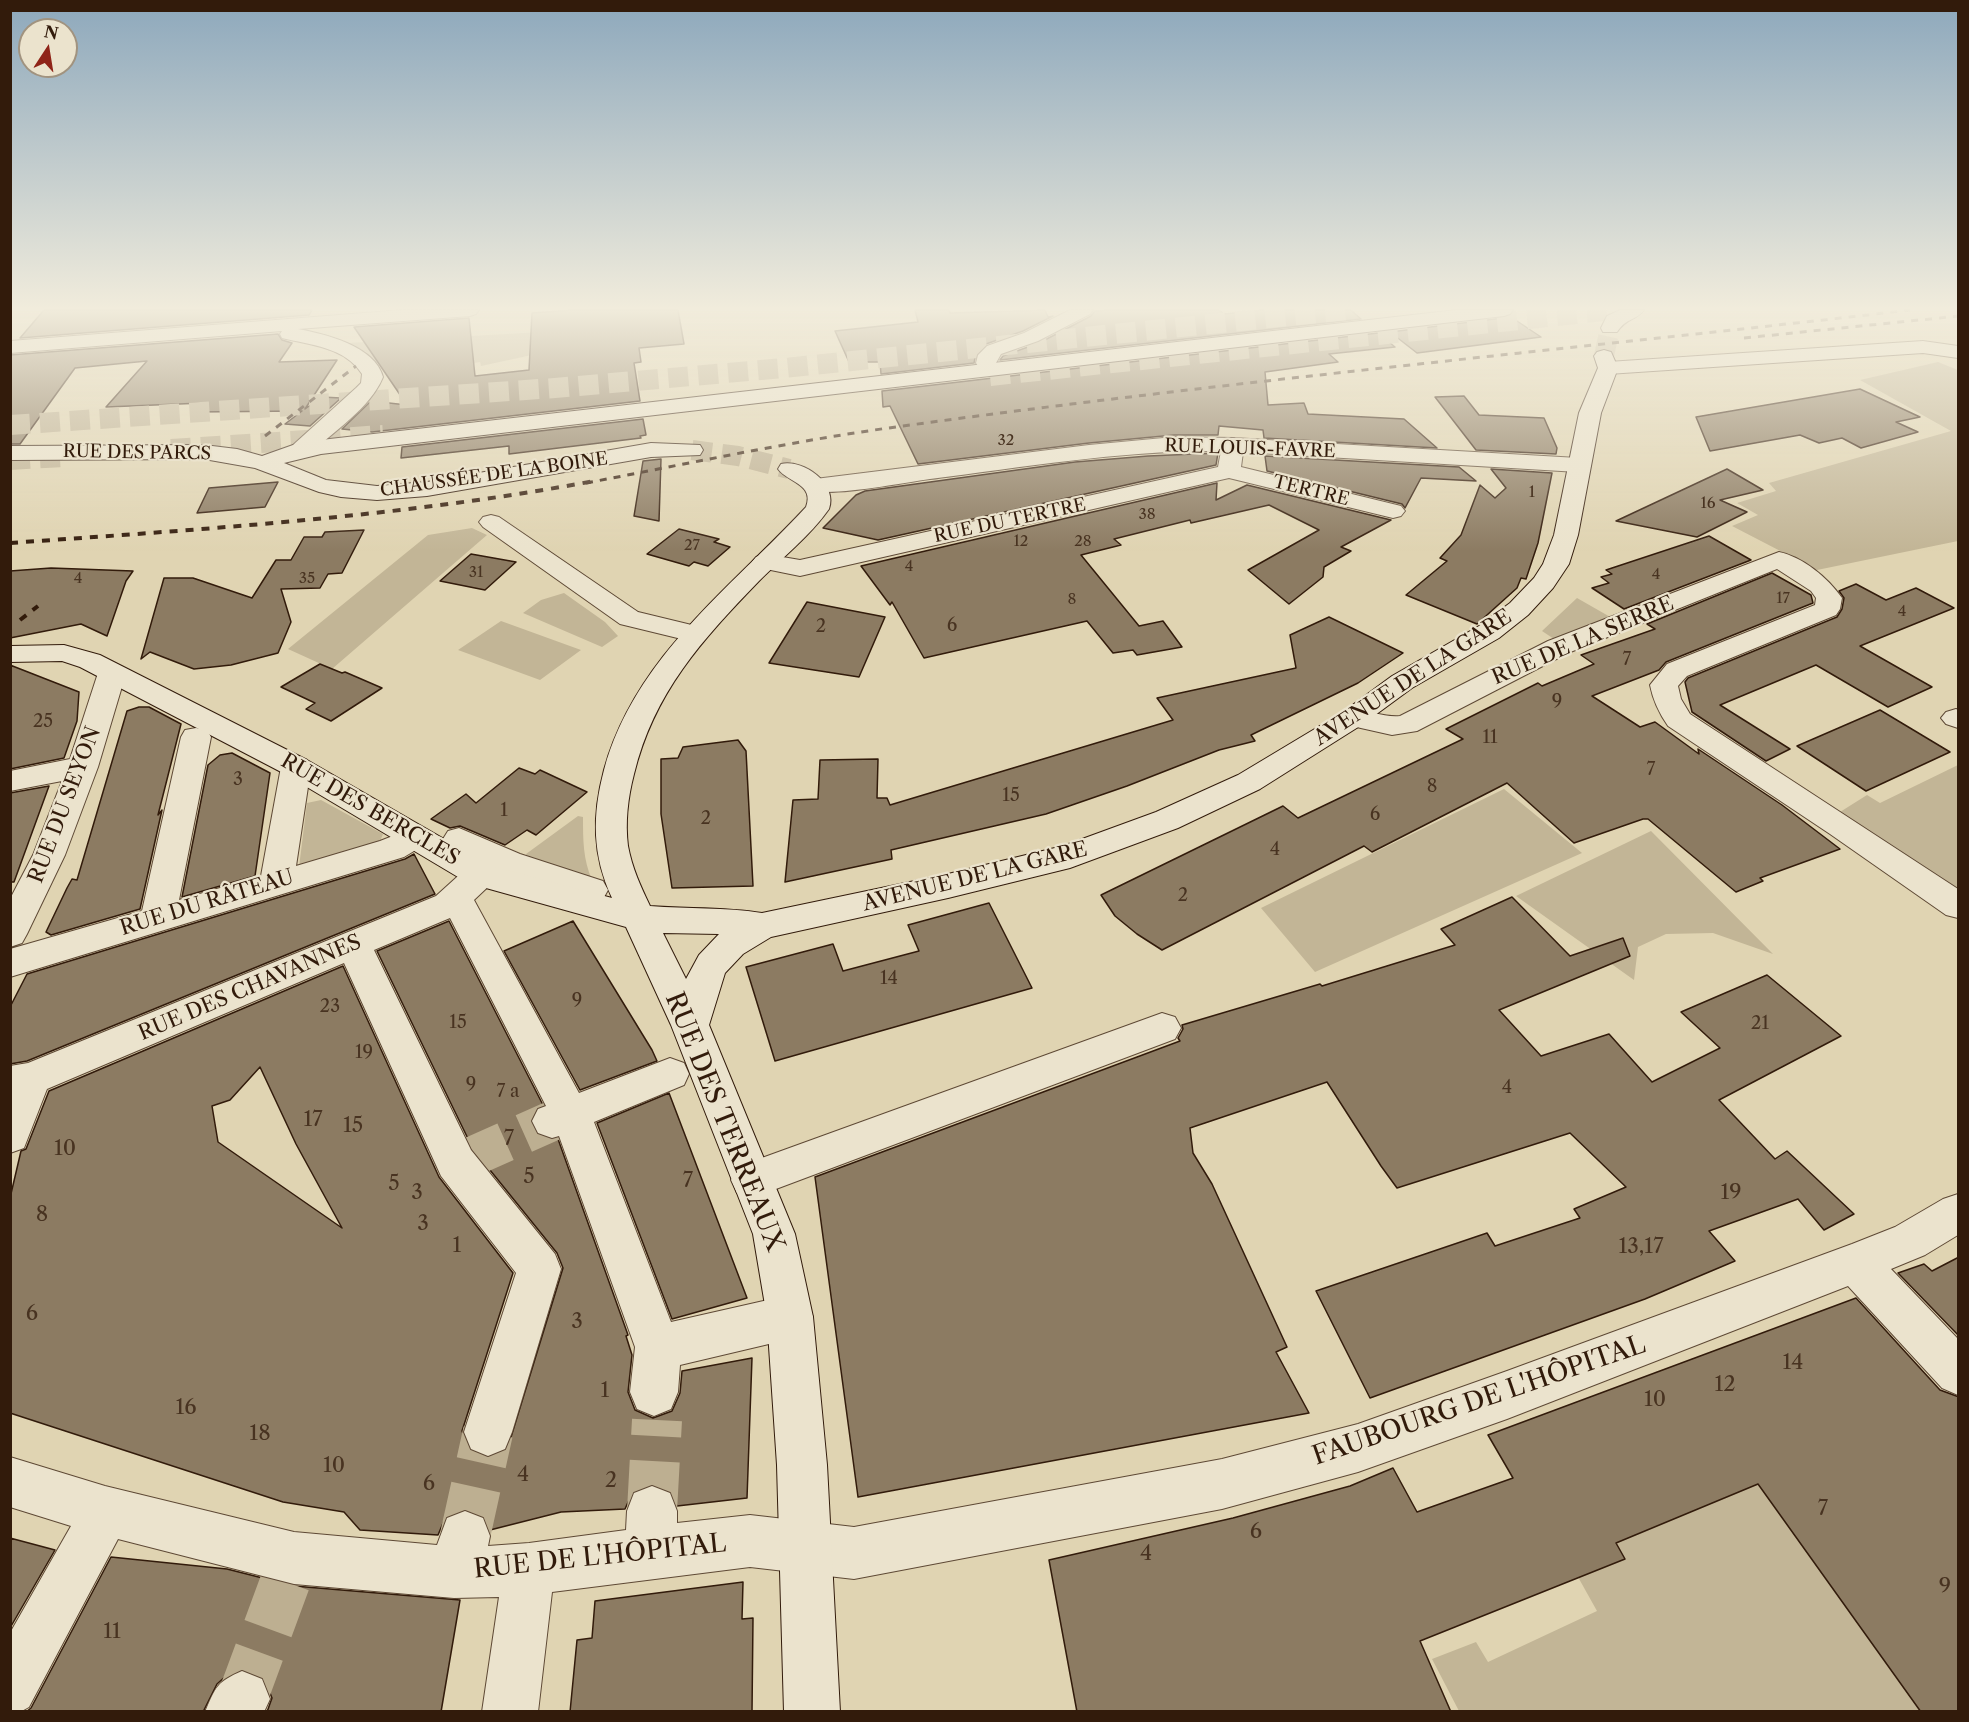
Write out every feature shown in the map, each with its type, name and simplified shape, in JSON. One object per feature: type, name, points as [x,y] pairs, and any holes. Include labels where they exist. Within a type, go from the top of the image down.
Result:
[{"type":"street","points":[[301,450],[366,390]]},
{"type":"street","points":[[263,463],[301,450],[818,390]]},
{"type":"street","name":"AVENUE DE LA GARE","points":[[690,1025],[705,974],[714,958],[727,945],[762,926],[948,886],[1089,850],[1167,820],[1249,782],[1353,718],[1402,682],[1489,632],[1518,609],[1544,583],[1556,564],[1563,545],[1578,465],[1597,390]]},
{"type":"street","name":"RUE LOUIS-FAVRE","points":[[815,485],[1174,444],[1233,445],[1578,465]]},
{"type":"street","points":[[1229,471],[1233,445]]},
{"type":"street","name":"CHAUSSÉE DE LA BOINE","points":[[263,463],[319,485],[359,493],[387,493],[558,468],[651,450],[692,450]]},
{"type":"street","name":"RUE DES PARCS","points":[[10,453],[204,452],[237,456],[263,463]]},
{"type":"street","points":[[639,918],[615,864],[610,842],[612,803],[621,756],[647,695],[674,657],[817,509],[820,501],[815,485],[803,475],[789,468]]},
{"type":"street","name":"TERTRE","points":[[1229,471],[1393,511]]},
{"type":"street","name":"RUE DU TERTRE","points":[[765,562],[800,568],[1229,471]]},
{"type":"street","points":[[491,522],[629,618],[694,634]]},
{"type":"street","name":"RUE DE LA SERRE","points":[[1353,718],[1383,725],[1407,724],[1558,647],[1779,559],[1820,586],[1829,598],[1827,609],[1677,670],[1664,685],[1667,699],[1678,720],[1959,906]]},
{"type":"street","name":"RUE DES BERCLES","points":[[10,654],[72,655],[90,661],[296,766],[480,874],[639,918]]},
{"type":"street","name":"RUE DU SEYON","points":[[10,934],[49,855],[83,767],[112,673]]},
{"type":"street","points":[[158,918],[199,753]]},
{"type":"street","points":[[276,883],[296,766]]},
{"type":"street","points":[[10,781],[83,767]]},
{"type":"street","name":"RUE DES BERCLES","points":[[459,839],[508,862],[591,890]]},
{"type":"street","name":"RUE DU RÂTEAU","points":[[10,963],[398,846]]},
{"type":"street","name":"RUE DES CHAVANNES","points":[[21,1080],[448,905],[480,874]]},
{"type":"street","points":[[462,909],[561,1118],[658,1347],[654,1392]]},
{"type":"street","name":"AVENUE DE LA GARE","points":[[639,918],[691,922],[734,921],[762,926]]},
{"type":"street","name":"RUE DES TERREAUX","points":[[639,918],[690,1025],[774,1234],[790,1317],[802,1465],[812,1712]]},
{"type":"street","points":[[354,945],[462,1160],[539,1269],[488,1431]]},
{"type":"street","points":[[752,1180],[1162,1028]]},
{"type":"street","points":[[561,1118],[670,1074]]},
{"type":"street","points":[[10,1136],[21,1080]]},
{"type":"street","name":"FAUBOURG DE L'HÔPITAL","points":[[804,1547],[854,1553],[1222,1484],[1358,1448],[1507,1395],[1855,1263],[1910,1241],[1959,1213]]},
{"type":"street","points":[[1855,1263],[1959,1372]]},
{"type":"street","points":[[658,1347],[790,1317]]},
{"type":"street","name":"RUE DE L'HÔPITAL","points":[[10,1482],[105,1511],[294,1558],[460,1554],[529,1569],[651,1531],[804,1547]]},
{"type":"street","points":[[10,1688],[83,1556],[105,1511]]},
{"type":"street","points":[[510,1712],[529,1569]]},
{"type":"shaded area","points":[[1878,390],[1958,390],[1958,541],[1817,570],[1732,526],[1758,515],[1737,503],[1776,491],[1769,483],[1951,431]]},
{"type":"shaded area","points":[[472,528],[487,535],[332,669],[288,649],[428,535]]},
{"type":"shaded area","points":[[564,593],[605,622],[618,636],[602,647],[523,613],[541,600]]},
{"type":"shaded area","points":[[1577,598],[1612,618],[1554,639],[1542,631]]},
{"type":"shaded area","points":[[501,621],[581,650],[540,680],[458,650]]},
{"type":"shaded area","points":[[1958,765],[1958,893],[1840,812],[1867,795],[1880,803]]},
{"type":"shaded area","points":[[1504,789],[1582,853],[1315,972],[1261,908]]},
{"type":"shaded area","points":[[321,800],[383,834],[379,844],[299,867],[307,803]]},
{"type":"shaded area","points":[[578,816],[583,817],[585,857],[592,880],[526,859],[526,854]]},
{"type":"shaded area","points":[[1651,831],[1773,954],[1713,933],[1666,934],[1638,947],[1634,980],[1516,896]]},
{"type":"shaded area","points":[[1758,1484],[1921,1711],[1459,1711],[1432,1659],[1476,1642],[1488,1662],[1597,1611],[1578,1577],[1625,1559],[1616,1543]]},
{"type":"building","points":[[10,390],[59,390],[20,444],[10,444]]},
{"type":"building","points":[[121,390],[317,390],[305,409],[322,397],[341,398],[310,426],[285,424],[302,411],[194,412],[203,403],[106,407]]},
{"type":"building","points":[[397,390],[638,390],[640,401],[372,432],[342,429],[371,401],[407,405]]},
{"type":"building","points":[[1267,390],[1268,405],[1304,403],[1308,414],[1404,419],[1437,448],[1264,438],[1263,430],[1219,426],[1218,435],[1174,435],[1089,443],[918,464],[890,406],[883,407],[882,391]]},
{"type":"building","points":[[1863,390],[1920,417],[1896,422],[1918,432],[1861,448],[1842,438],[1819,443],[1800,435],[1710,451],[1696,417]]},
{"type":"building","points":[[1464,396],[1479,415],[1544,418],[1557,448],[1556,454],[1476,450],[1435,397]]},
{"type":"building","points":[[643,419],[646,435],[640,436],[641,438],[509,454],[509,446],[401,458],[402,447]]},
{"type":"building","points":[[1218,453],[1216,465],[878,540],[823,528],[856,495],[865,491],[1075,462]]},
{"type":"building","points":[[1265,456],[1459,467],[1476,481],[1421,478],[1405,508],[1402,504],[1267,471]]},
{"type":"building","points":[[661,459],[659,521],[634,516],[643,461]]},
{"type":"building","points":[[1491,469],[1552,473],[1538,543],[1526,579],[1521,578],[1517,588],[1477,624],[1406,595],[1447,561],[1440,558],[1461,535],[1480,485],[1495,498],[1506,488]]},
{"type":"building","points":[[1727,469],[1763,490],[1720,500],[1747,512],[1697,537],[1616,521]]},
{"type":"building","points":[[278,482],[265,507],[197,513],[209,488]]},
{"type":"building","points":[[1217,483],[1216,500],[1247,485],[1391,520],[1341,547],[1351,551],[1324,567],[1323,577],[1289,604],[1248,570],[1319,530],[1269,505],[1191,523],[1190,520],[1114,539],[1121,545],[1081,555],[1139,626],[1163,621],[1182,647],[1137,655],[1133,650],[1113,653],[1087,621],[924,658],[892,602],[890,605],[861,566]]},
{"type":"building","points":[[679,529],[719,539],[714,542],[730,547],[708,566],[694,562],[689,566],[647,554]]},
{"type":"building","points":[[364,530],[342,573],[328,574],[320,588],[281,589],[291,622],[278,653],[231,665],[194,669],[150,652],[141,659],[164,578],[193,578],[252,598],[276,560],[291,560],[304,537],[322,537],[325,532]]},
{"type":"building","points":[[1709,536],[1751,560],[1624,609],[1592,588],[1609,583],[1601,577],[1612,574],[1606,570]]},
{"type":"building","points":[[471,554],[516,562],[485,590],[440,581]]},
{"type":"building","points":[[51,568],[133,571],[126,581],[107,636],[81,624],[10,638],[10,571]]},
{"type":"building","points":[[1772,573],[1811,595],[1813,603],[1666,662],[1659,670],[1592,696],[1640,727],[1655,722],[1699,754],[1698,749],[1782,805],[1840,849],[1760,878],[1763,881],[1736,892],[1648,819],[1574,843],[1507,783],[1372,852],[1364,846],[1162,950],[1115,916],[1101,895],[1283,806],[1298,818],[1463,739],[1446,729],[1538,683],[1542,686],[1594,664],[1581,655],[1655,629],[1647,624]]},
{"type":"building","points":[[1856,584],[1886,600],[1916,588],[1954,608],[1860,646],[1932,687],[1888,707],[1816,665],[1720,705],[1790,749],[1766,761],[1692,712],[1685,682],[1688,678],[1837,617],[1842,609],[1844,598],[1839,591]]},
{"type":"building","points":[[807,602],[885,617],[859,677],[769,663]]},
{"type":"building","points":[[1329,617],[1403,653],[1358,683],[1251,735],[1255,741],[1219,750],[1127,786],[1046,814],[891,850],[892,859],[785,882],[793,800],[818,799],[820,760],[878,759],[877,798],[887,798],[890,805],[1173,720],[1157,698],[1296,668],[1290,635]]},
{"type":"building","points":[[320,664],[382,688],[331,721],[306,709],[315,703],[281,687]]},
{"type":"building","points":[[10,665],[79,692],[77,721],[64,758],[10,769]]},
{"type":"building","points":[[149,707],[181,724],[158,815],[162,810],[140,909],[51,935],[46,932],[72,879],[77,880],[127,711]]},
{"type":"building","points":[[1880,710],[1950,752],[1866,791],[1797,746]]},
{"type":"building","points":[[738,740],[746,751],[753,886],[672,888],[661,814],[661,759],[678,758],[683,747]]},
{"type":"building","points":[[232,753],[270,773],[255,876],[182,897],[208,765],[220,755]]},
{"type":"building","points":[[519,768],[535,774],[540,770],[587,792],[536,835],[527,830],[505,845],[460,826],[450,828],[431,819],[466,794],[476,803]]},
{"type":"building","points":[[49,786],[14,882],[10,882],[10,793]]},
{"type":"building","points":[[414,854],[435,894],[27,1061],[10,1064],[10,1007],[27,974],[405,859]]},
{"type":"building","points":[[1512,897],[1570,956],[1623,938],[1630,956],[1499,1010],[1541,1056],[1609,1034],[1652,1082],[1720,1048],[1681,1012],[1767,975],[1841,1036],[1719,1100],[1775,1159],[1787,1151],[1854,1214],[1824,1230],[1798,1199],[1709,1231],[1735,1261],[1645,1299],[1370,1398],[1316,1291],[1487,1233],[1495,1246],[1580,1218],[1574,1209],[1626,1187],[1570,1133],[1397,1188],[1327,1082],[1190,1128],[1193,1153],[1212,1184],[1287,1347],[1276,1352],[1309,1413],[858,1497],[815,1177],[1180,1041],[1178,1038],[1183,1029],[1182,1025],[1320,984],[1322,986],[1455,945],[1441,929]]},
{"type":"building","points":[[989,903],[1032,988],[775,1061],[746,967],[833,944],[843,971],[919,951],[908,925]]},
{"type":"building","points":[[449,921],[543,1105],[536,1108],[530,1122],[537,1135],[551,1140],[558,1139],[628,1335],[626,1336],[632,1355],[628,1392],[635,1410],[653,1418],[672,1411],[680,1393],[682,1371],[752,1358],[747,1498],[677,1506],[671,1491],[651,1484],[633,1491],[625,1509],[561,1512],[490,1530],[484,1516],[464,1509],[446,1516],[438,1535],[360,1530],[344,1512],[283,1502],[10,1413],[10,1198],[21,1151],[26,1149],[49,1091],[343,966],[439,1177],[513,1273],[462,1431],[469,1450],[487,1458],[507,1450],[563,1268],[557,1253],[473,1149],[377,951]],"holes":[[[260,1067],[296,1144],[342,1228],[218,1142],[212,1106],[230,1100]]]},
{"type":"building","points":[[573,921],[657,1061],[580,1090],[504,951]]},
{"type":"building","points":[[669,1093],[747,1298],[672,1319],[597,1123]]},
{"type":"building","points":[[1959,1257],[1959,1336],[1898,1273],[1924,1264],[1932,1271]]},
{"type":"building","points":[[1856,1298],[1940,1390],[1959,1397],[1959,1712],[1921,1712],[1758,1484],[1616,1543],[1625,1559],[1420,1641],[1451,1712],[1077,1712],[1049,1560],[1233,1518],[1350,1486],[1393,1468],[1417,1512],[1513,1478],[1488,1435]]},
{"type":"building","points":[[10,1538],[55,1550],[10,1628]]},
{"type":"building","points":[[111,1557],[227,1569],[294,1586],[460,1600],[441,1712],[267,1712],[272,1698],[264,1678],[243,1669],[226,1676],[217,1684],[203,1712],[26,1712],[31,1708]]},
{"type":"building","points":[[743,1582],[742,1619],[753,1618],[752,1712],[570,1712],[577,1640],[592,1638],[595,1601]]},
{"type":"tunnel","points":[[10,425],[520,390]]},
{"type":"tunnel","points":[[171,449],[383,435]]},
{"type":"tunnel","points":[[692,450],[738,456],[789,469]]},
{"type":"tunnel","points":[[10,460],[63,457]]},
{"type":"tunnel","points":[[469,1158],[552,1121]]},
{"type":"tunnel","points":[[652,1511],[657,1420]]},
{"type":"tunnel","points":[[465,1536],[488,1432]]},
{"type":"tunnel","points":[[242,1699],[294,1558]]},
{"type":"railway","points":[[265,436],[324,390]]},
{"type":"railway","points":[[586,483],[824,438],[1029,409],[1185,390]]},
{"type":"railway","points":[[10,543],[230,527],[376,513],[594,481]]},
{"type":"railway","points":[[20,620],[38,606]]}]
